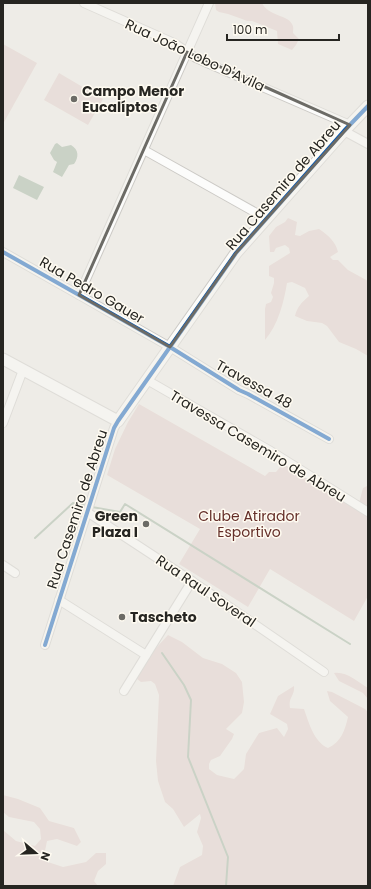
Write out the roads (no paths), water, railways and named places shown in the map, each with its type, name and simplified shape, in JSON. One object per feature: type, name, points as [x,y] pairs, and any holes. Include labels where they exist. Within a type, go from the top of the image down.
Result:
[{"type":"street","name":"Rua João Lobo D'Avila","points":[[84,3],[174,43],[196,58],[347,128],[368,144]]},
{"type":"street","points":[[79,295],[209,3]]},
{"type":"street","name":"Rua Casemiro de Abreu","points":[[45,645],[114,428],[118,421],[236,253],[368,106]]},
{"type":"street","points":[[144,150],[267,218]]},
{"type":"street","name":"Rua Pedro Gauer","points":[[3,252],[170,347]]},
{"type":"street","name":"Travessa 48","points":[[170,347],[239,390],[329,439]]},
{"type":"street","points":[[3,359],[118,421]]},
{"type":"street","points":[[3,423],[23,370]]},
{"type":"street","name":"Travessa Casemiro de Abreu","points":[[147,380],[269,450],[368,512]]},
{"type":"street","name":"Rua Raul Soveral","points":[[87,512],[192,581],[324,672]]},
{"type":"street","points":[[3,565],[15,573]]},
{"type":"street","points":[[124,691],[192,581]]},
{"type":"street","points":[[59,600],[146,655]]},
{"type":"waterway","points":[[35,538],[73,503],[88,506]]},
{"type":"waterway","points":[[92,507],[120,512],[125,504],[350,644]]},
{"type":"waterway","points":[[162,653],[184,685],[191,700],[188,757],[228,857],[226,886]]},
{"type":"place","name":"Campo Menor Eucalíptos","points":[[74,99]]},
{"type":"place","name":"Green Plaza I","points":[[146,524]]},
{"type":"place","name":"Tascheto","points":[[122,617]]},
{"type":"park label","name":"Clube Atirador Esportivo","points":[[249,524]]}]
